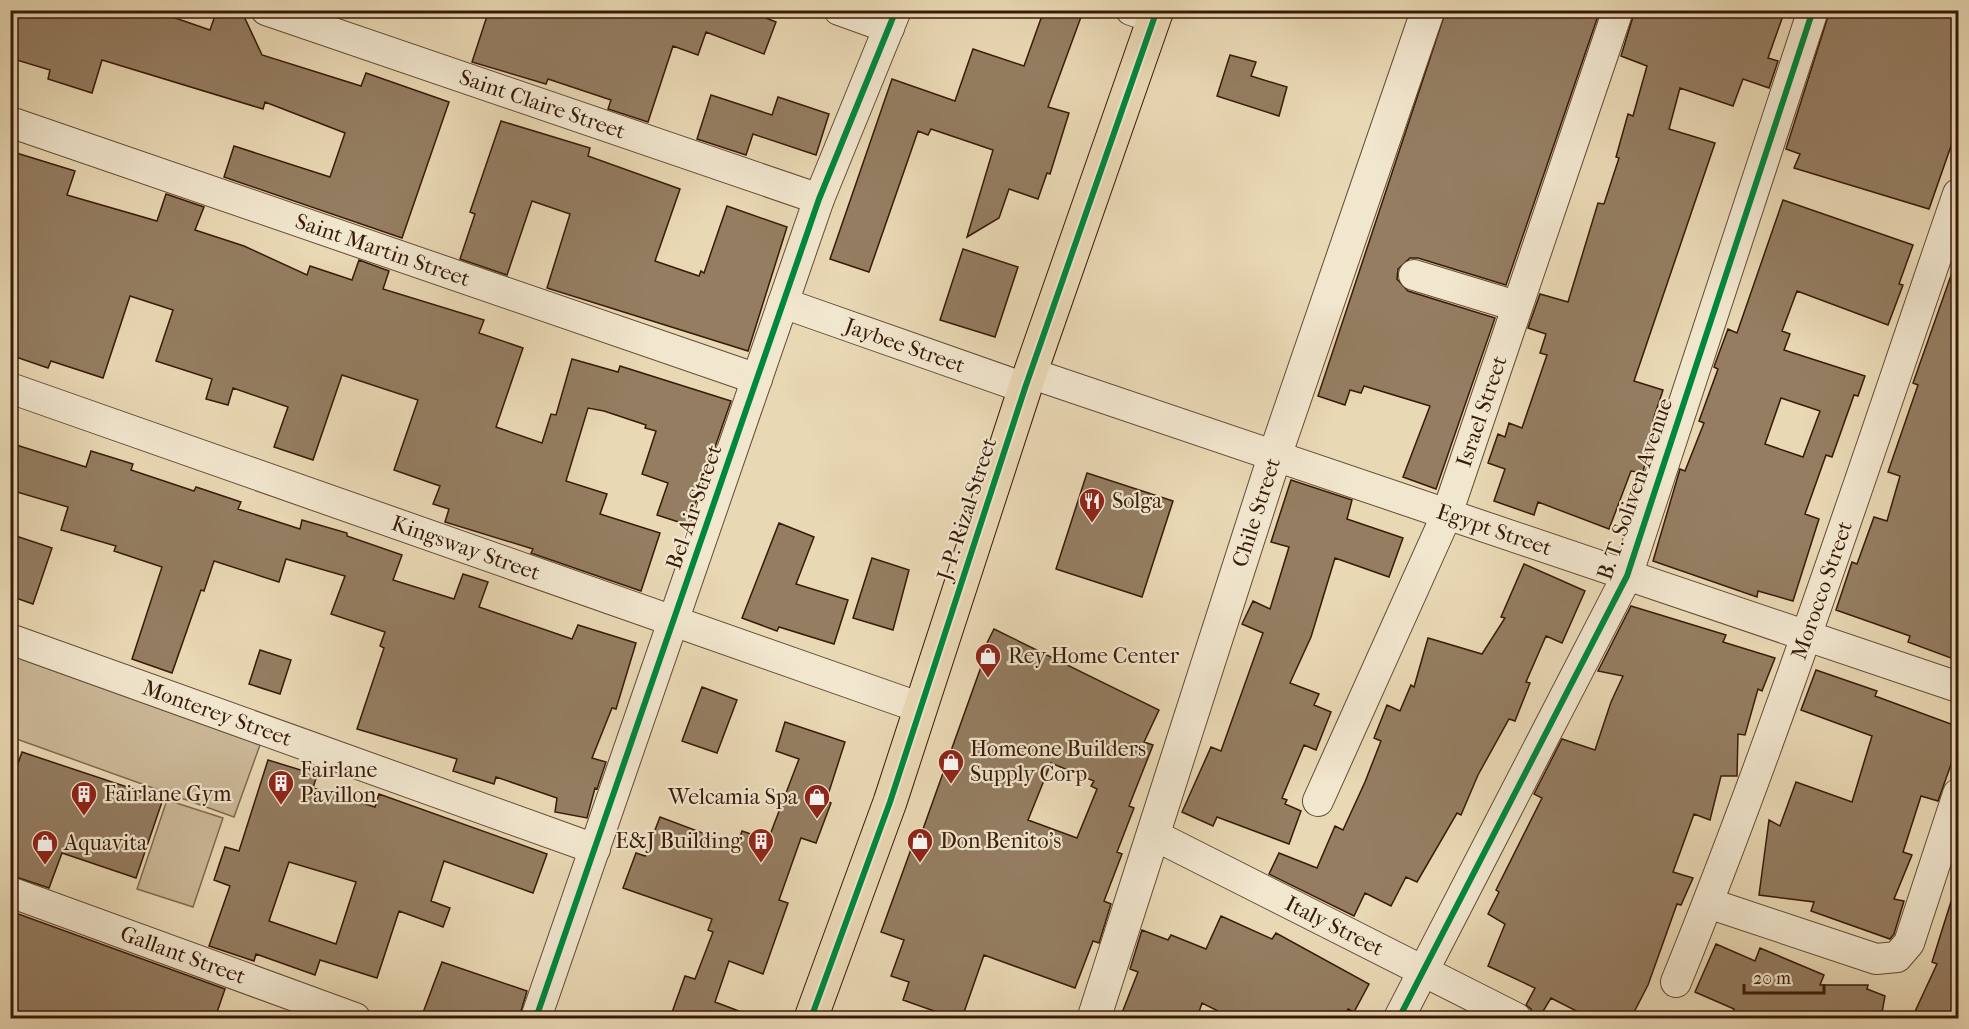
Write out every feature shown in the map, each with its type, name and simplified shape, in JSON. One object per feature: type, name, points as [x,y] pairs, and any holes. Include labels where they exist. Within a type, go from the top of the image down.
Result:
[{"type":"main road","name":"J. P. Rizal Street","points":[[811,1018],[890,802],[1147,13]]},
{"type":"street","name":"Saint Claire Street","points":[[266,10],[819,199]]},
{"type":"street","points":[[839,10],[892,19]]},
{"type":"street","name":"Chile Street","points":[[1094,1018],[1275,455],[1428,10]]},
{"type":"street","name":"Israel Street","points":[[1318,801],[1447,514],[1618,10]]},
{"type":"street","name":"B. T. Soliven Avenue","points":[[1399,1018],[1627,576],[1813,10]]},
{"type":"street","name":"Bel-Air Street","points":[[536,1018],[819,199],[892,19]]},
{"type":"street","name":"Saint Martin Street","points":[[10,122],[757,379]]},
{"type":"street","name":"Morocco Street","points":[[1676,982],[1708,903],[1806,635],[1959,194]]},
{"type":"street","points":[[1414,275],[1516,306]]},
{"type":"street","name":"Jaybee Street","points":[[783,303],[1028,380]]},
{"type":"street","name":"Egypt Street","points":[[1028,380],[1275,455],[1959,687]]},
{"type":"street","name":"Kingsway Street","points":[[10,388],[921,708]]},
{"type":"street","name":"Monterey Street","points":[[10,639],[595,849]]},
{"type":"street","points":[[1708,903],[1876,959],[1897,957],[1909,943],[1959,794]]},
{"type":"street","name":"Italy Street","points":[[1154,835],[1516,1018]]},
{"type":"street","name":"Gallant Street","points":[[10,892],[355,1018]]},
{"type":"shaded area","points":[[10,655],[260,745],[234,817],[11,737]]},
{"type":"shaded area","points":[[167,800],[223,818],[193,907],[137,889]]},
{"type":"building","points":[[10,10],[152,10],[210,30],[217,10],[241,10],[262,55],[361,86],[366,73],[449,102],[402,238],[224,177],[234,146],[330,177],[345,133],[265,102],[263,109],[102,60],[92,93],[48,79],[50,70],[10,58]]},
{"type":"building","points":[[489,10],[746,10],[776,22],[764,54],[706,32],[698,55],[673,46],[648,122],[608,109],[611,100],[548,79],[546,84],[472,62]]},
{"type":"building","points":[[1044,10],[1062,10],[1081,17],[1048,107],[1069,113],[1050,174],[1047,173],[1038,199],[1009,189],[999,218],[967,237],[993,150],[931,129],[928,135],[918,131],[869,272],[830,259],[892,79],[955,101],[973,49],[1024,66]]},
{"type":"building","points":[[1446,10],[1600,10],[1506,285],[1418,258],[1410,258],[1398,269],[1397,279],[1408,291],[1495,318],[1436,489],[1403,477],[1430,406],[1364,386],[1361,393],[1350,390],[1345,405],[1318,396]]},
{"type":"building","points":[[1635,10],[1785,10],[1768,58],[1778,61],[1769,88],[1743,79],[1733,106],[1680,88],[1669,129],[1715,143],[1634,381],[1663,390],[1654,417],[1643,473],[1631,471],[1609,529],[1538,502],[1534,515],[1494,501],[1505,469],[1488,463],[1498,434],[1505,437],[1509,423],[1522,428],[1547,355],[1540,353],[1546,334],[1528,328],[1540,294],[1568,302],[1598,203],[1604,204],[1619,158],[1616,157],[1628,114],[1633,116],[1647,66],[1621,56]]},
{"type":"building","points":[[1830,10],[1959,10],[1959,123],[1929,209],[1794,168],[1800,154],[1786,149]]},
{"type":"building","points":[[1230,55],[1256,62],[1251,76],[1287,87],[1279,116],[1217,96]]},
{"type":"building","points":[[711,95],[772,115],[778,97],[829,114],[816,155],[753,134],[746,155],[697,139]]},
{"type":"building","points":[[501,121],[590,148],[588,156],[680,189],[655,261],[699,276],[701,271],[704,273],[727,206],[787,227],[748,351],[547,288],[570,214],[532,201],[507,275],[460,259],[475,214],[470,212]]},
{"type":"building","points":[[10,151],[75,171],[67,195],[157,221],[166,194],[204,207],[195,230],[244,246],[307,275],[310,266],[352,280],[359,260],[389,271],[383,289],[484,320],[479,333],[523,348],[496,427],[542,443],[551,414],[556,415],[572,359],[618,372],[620,366],[731,401],[688,525],[657,515],[668,483],[642,474],[656,431],[645,428],[646,425],[604,411],[588,408],[566,481],[607,494],[600,514],[660,533],[641,591],[531,553],[533,549],[445,522],[449,509],[433,504],[440,486],[394,470],[418,400],[342,375],[313,460],[274,447],[288,407],[233,388],[228,405],[206,399],[212,379],[156,361],[173,310],[130,296],[103,378],[51,361],[48,368],[10,355]]},
{"type":"building","points":[[1783,200],[1913,245],[1899,284],[1903,285],[1888,325],[1797,291],[1782,331],[1790,334],[1784,350],[1865,376],[1858,396],[1854,395],[1832,457],[1826,455],[1805,514],[1819,519],[1793,601],[1758,591],[1757,597],[1653,561],[1680,469],[1685,471],[1704,423],[1699,421],[1718,369],[1714,367],[1715,364],[1728,329],[1737,333]],"holes":[[[1781,398],[1820,411],[1803,457],[1765,444]]]},
{"type":"building","points":[[963,249],[1018,267],[995,337],[940,320]]},
{"type":"building","points":[[1954,267],[1959,268],[1959,661],[1908,642],[1910,636],[1836,610],[1852,562],[1857,564],[1874,517],[1887,521],[1900,476],[1888,472],[1918,385],[1913,383]]},
{"type":"building","points":[[10,443],[86,467],[91,451],[133,464],[131,470],[194,491],[196,487],[241,502],[238,509],[300,529],[302,520],[347,533],[347,536],[402,555],[393,580],[454,599],[463,574],[488,582],[479,607],[572,639],[578,625],[636,643],[616,709],[612,708],[592,758],[606,762],[597,789],[595,788],[587,818],[555,812],[557,798],[496,777],[494,784],[453,771],[457,759],[357,729],[384,648],[380,646],[385,632],[331,614],[345,576],[286,559],[279,582],[214,561],[204,591],[201,590],[172,673],[132,659],[162,567],[114,551],[116,546],[61,530],[68,507],[10,490]]},
{"type":"building","points":[[1087,473],[1173,501],[1142,597],[1056,569]]},
{"type":"building","points":[[1291,480],[1352,500],[1347,519],[1403,538],[1389,577],[1335,558],[1311,637],[1290,683],[1319,694],[1314,705],[1331,712],[1316,750],[1304,745],[1282,798],[1287,800],[1285,804],[1301,811],[1289,844],[1217,817],[1213,826],[1182,812],[1211,747],[1221,751],[1263,633],[1242,624],[1253,601],[1270,609],[1289,547],[1271,542]]},
{"type":"building","points":[[779,523],[814,537],[796,584],[848,600],[834,644],[779,627],[777,631],[742,618]]},
{"type":"building","points":[[10,534],[52,548],[33,604],[10,596]]},
{"type":"building","points":[[872,558],[909,570],[893,630],[853,618]]},
{"type":"building","points":[[1524,564],[1585,591],[1562,643],[1546,636],[1526,682],[1530,683],[1515,721],[1509,719],[1478,775],[1461,815],[1457,813],[1417,882],[1406,877],[1391,906],[1365,893],[1354,916],[1269,874],[1279,853],[1317,868],[1335,826],[1343,830],[1365,782],[1381,741],[1374,738],[1387,705],[1400,711],[1411,685],[1414,687],[1428,638],[1482,654],[1505,618],[1501,617]]},
{"type":"building","points":[[1631,606],[1726,635],[1723,642],[1775,658],[1762,691],[1758,689],[1745,735],[1738,734],[1737,776],[1721,776],[1710,820],[1694,814],[1673,872],[1693,878],[1681,905],[1677,904],[1648,985],[1631,1018],[1590,1018],[1551,998],[1539,1018],[1533,1018],[1531,1009],[1526,1005],[1535,988],[1488,966],[1505,924],[1488,914],[1499,892],[1496,890],[1542,798],[1534,794],[1562,739],[1595,750],[1611,702],[1623,676],[1598,671]]},
{"type":"building","points":[[994,629],[1159,710],[1144,742],[1153,745],[1129,806],[1134,808],[1117,852],[1122,854],[1104,901],[1111,904],[1099,943],[1093,941],[1075,988],[984,955],[962,1018],[935,1018],[937,1012],[903,1000],[909,982],[891,976],[904,940],[881,932],[914,841],[918,843],[986,653],[983,651]],"holes":[[[1051,763],[1094,781],[1091,786],[1097,789],[1077,838],[1028,820]]]},
{"type":"building","points":[[260,650],[291,660],[280,694],[249,684]]},
{"type":"building","points":[[1816,670],[1877,691],[1875,696],[1959,727],[1959,742],[1938,801],[1921,796],[1903,852],[1912,855],[1894,899],[1904,901],[1894,934],[1890,939],[1811,911],[1814,902],[1759,895],[1769,820],[1780,826],[1796,782],[1852,802],[1872,736],[1801,710]]},
{"type":"building","points":[[702,687],[737,700],[717,753],[682,741]]},
{"type":"building","points":[[785,722],[845,742],[826,801],[831,803],[816,843],[801,838],[779,900],[788,903],[763,974],[729,961],[715,1002],[752,1016],[751,1018],[670,1018],[685,976],[695,979],[713,932],[708,930],[712,919],[623,888],[636,853],[645,856],[660,817],[737,846],[742,831],[768,840],[799,759],[776,751]]},
{"type":"building","name":"Fairlane Gym","points":[[22,752],[163,799],[136,878],[62,853],[49,888],[10,875],[10,786]]},
{"type":"building","points":[[268,760],[317,775],[313,788],[375,807],[379,794],[547,854],[533,893],[444,861],[431,901],[450,908],[443,927],[399,911],[377,978],[320,960],[315,975],[256,954],[254,961],[209,946],[230,886],[214,880],[225,847],[239,851]],"holes":[[[289,862],[356,882],[336,944],[269,921]]]},
{"type":"building","points":[[1954,892],[1959,893],[1959,1018],[1912,1018],[1937,964],[1932,962]]},
{"type":"building","points":[[10,911],[225,989],[215,1018],[10,1018]]},
{"type":"building","points":[[1221,916],[1272,939],[1276,933],[1369,984],[1354,1012],[1348,1009],[1344,1018],[1232,1018],[1202,1003],[1197,1018],[1120,1018],[1138,972],[1130,969],[1142,930],[1168,940],[1171,935],[1206,949]]},
{"type":"building","points":[[1716,944],[1755,961],[1760,948],[1824,975],[1820,985],[1868,985],[1867,989],[1885,996],[1881,1018],[1730,1018],[1734,1009],[1695,992]]},
{"type":"building","points":[[442,962],[527,991],[519,1018],[421,1018]]},
{"type":"cycle path","points":[[536,1018],[819,199],[896,10]]},
{"type":"cycle path","points":[[811,1018],[890,802],[1025,388],[1157,10]]},
{"type":"cycle path","points":[[1399,1018],[1627,576],[1813,10]]},
{"type":"place","name":"Solga","points":[[1092,524]]},
{"type":"place","name":"Rey Home Center","points":[[988,679]]},
{"type":"place","name":"Homeone Builders Supply Corp","points":[[951,785]]},
{"type":"place","name":"Fairlane Pavillon","points":[[281,806]]},
{"type":"place","name":"Fairlane Gym","points":[[84,817]]},
{"type":"place","name":"Welcamia Spa","points":[[817,820]]},
{"type":"place","name":"E&J Building","points":[[761,864]]},
{"type":"place","name":"Don Benito's","points":[[920,864]]},
{"type":"place","name":"Aquavita","points":[[45,866]]}]
